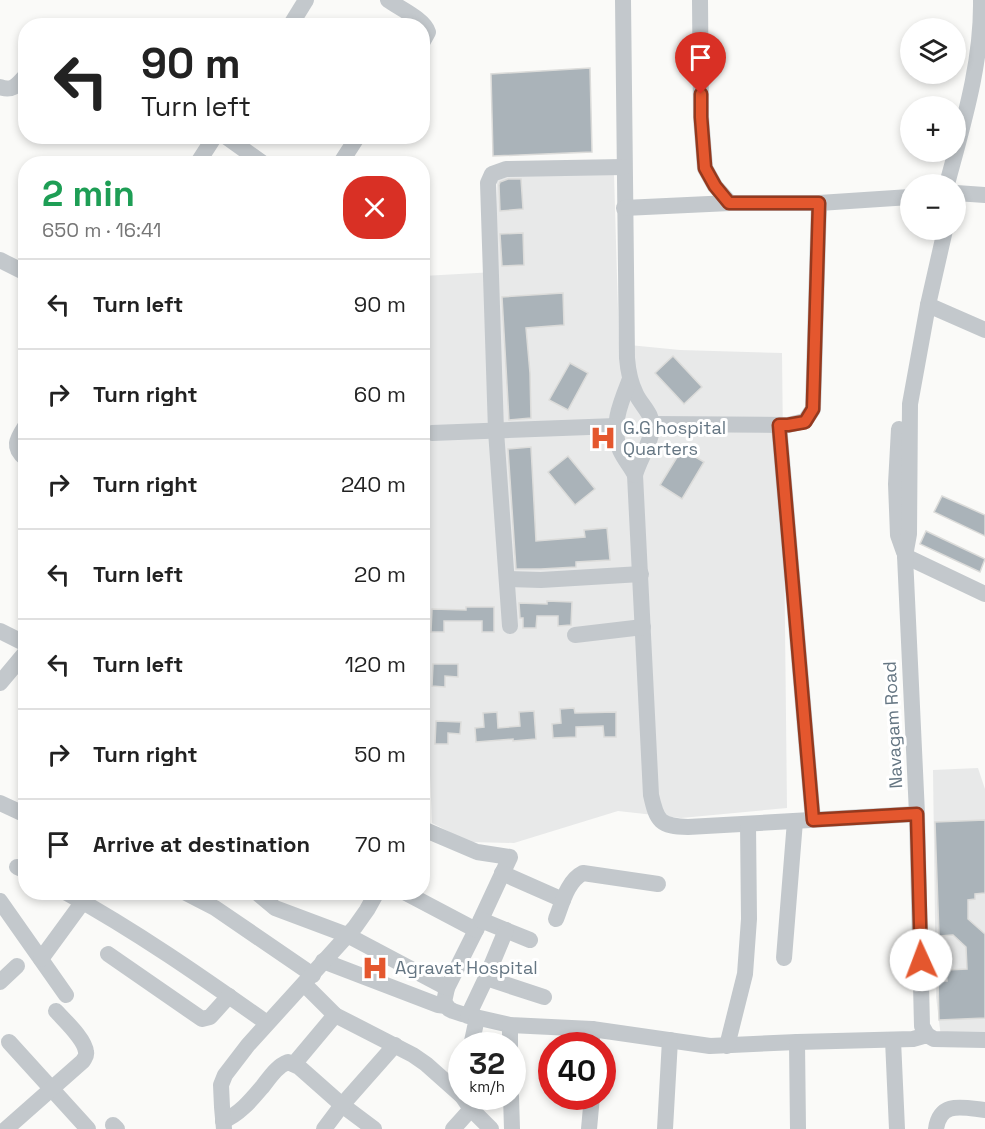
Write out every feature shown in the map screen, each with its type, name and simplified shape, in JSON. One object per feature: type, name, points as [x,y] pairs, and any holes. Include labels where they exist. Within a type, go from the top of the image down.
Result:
[{"type":"street","points":[[296,18],[306,0]]},
{"type":"street","points":[[388,0],[415,18]]},
{"type":"street","points":[[623,0],[627,358],[630,379],[637,396],[650,415],[652,424],[652,433],[635,476],[651,795],[654,809],[659,819],[675,827],[917,814]]},
{"type":"street","points":[[700,0],[701,117],[705,168],[715,186],[729,203]]},
{"type":"street","points":[[950,174],[976,65],[981,0]]},
{"type":"street","points":[[959,174],[985,71]]},
{"type":"street","points":[[0,87],[8,90],[13,89],[18,84]]},
{"type":"street","points":[[236,144],[253,156]]},
{"type":"street","points":[[510,626],[496,431],[488,183],[492,174],[506,169],[624,167]]},
{"type":"street","points":[[966,194],[985,195]]},
{"type":"street","points":[[624,208],[729,203],[819,203],[900,198]]},
{"type":"street","points":[[652,424],[788,425],[805,422],[813,409],[819,203]]},
{"type":"street","name":"Navagam Road","points":[[905,556],[898,535],[896,484],[899,413],[935,240]]},
{"type":"street","name":"Navagam Road","points":[[927,1035],[922,1026],[917,814],[905,556],[909,534],[909,404],[943,240]]},
{"type":"street","points":[[0,260],[18,269]]},
{"type":"street","points":[[928,305],[985,330]]},
{"type":"street","points":[[630,379],[616,426],[620,450],[635,476]]},
{"type":"street","points":[[779,425],[813,820]]},
{"type":"street","points":[[432,433],[616,426]]},
{"type":"street","points":[[905,556],[985,594]]},
{"type":"street","points":[[507,579],[541,580],[641,574]]},
{"type":"street","points":[[575,635],[644,627]]},
{"type":"street","points":[[0,631],[18,640]]},
{"type":"street","points":[[0,683],[18,662]]},
{"type":"street","points":[[0,803],[18,811]]},
{"type":"street","points":[[784,958],[795,821]]},
{"type":"street","points":[[727,1046],[745,974],[749,919],[748,824]]},
{"type":"street","points":[[430,832],[477,852],[510,857],[447,988],[444,1002],[446,1006]]},
{"type":"street","points":[[502,873],[563,900]]},
{"type":"street","points":[[556,919],[569,886],[583,873],[658,884]]},
{"type":"street","points":[[41,959],[85,900]]},
{"type":"street","points":[[90,900],[267,1023]]},
{"type":"street","points":[[200,900],[215,908],[308,980],[335,1015],[426,1064],[448,1083]]},
{"type":"street","points":[[266,900],[275,908],[347,935],[447,988]]},
{"type":"street","points":[[224,1125],[221,1085],[225,1075],[267,1023],[347,935],[368,910],[373,900]]},
{"type":"street","points":[[422,900],[479,925],[506,930],[530,940]]},
{"type":"street","points":[[2,908],[66,995]]},
{"type":"street","points":[[471,1032],[472,1017],[506,930]]},
{"type":"street","points":[[108,954],[202,1019],[210,1017],[229,996]]},
{"type":"street","points":[[323,961],[472,1017],[558,1032]]},
{"type":"street","points":[[0,982],[17,966]]},
{"type":"street","points":[[486,978],[544,998]]},
{"type":"street","points":[[6,1129],[83,1061],[86,1052],[80,1038],[56,1011]]},
{"type":"street","points":[[294,1064],[335,1015]]},
{"type":"street","points":[[510,1025],[510,1032]]},
{"type":"street","points":[[616,1038],[670,1040],[710,1046],[914,1039],[927,1035],[934,1039],[985,1040]]},
{"type":"street","points":[[665,1129],[670,1040]]},
{"type":"street","points":[[893,1040],[897,1129]]},
{"type":"street","points":[[797,1042],[798,1129]]},
{"type":"street","points":[[324,1129],[394,1045]]},
{"type":"street","points":[[4,1046],[52,1089],[88,1129]]},
{"type":"street","points":[[224,1125],[247,1104],[283,1064],[288,1062],[294,1064],[374,1129]]},
{"type":"street","points":[[936,1129],[940,1115],[947,1109],[954,1107],[985,1110]]},
{"type":"street","points":[[453,1129],[460,1110]]},
{"type":"street","points":[[475,1110],[491,1129]]},
{"type":"street","points":[[511,1110],[512,1129]]},
{"type":"street","points":[[590,1129],[591,1110]]},
{"type":"shaded area","name":"G.G hospital Quarters","points":[[614,174],[619,344],[680,350],[782,353],[787,808],[681,818],[618,811],[514,843],[469,842],[432,823],[430,773],[430,276],[495,272],[497,175]]},
{"type":"shaded area","points":[[978,768],[985,789],[985,1035],[941,1037],[936,997],[933,770]]},
{"type":"building","points":[[590,68],[592,152],[493,156],[491,74]]},
{"type":"building","points":[[508,179],[521,179],[523,209],[500,211],[499,185],[500,182]]},
{"type":"building","points":[[523,233],[524,265],[502,266],[500,234]]},
{"type":"building","points":[[563,293],[564,325],[526,328],[531,418],[509,420],[502,297]]},
{"type":"building","points":[[673,356],[702,387],[684,404],[655,373]]},
{"type":"building","points":[[570,363],[588,373],[568,410],[549,400]]},
{"type":"building","points":[[531,447],[536,541],[585,537],[584,530],[607,528],[610,560],[576,562],[576,567],[516,569],[508,449]]},
{"type":"building","points":[[682,449],[704,462],[682,499],[660,485]]},
{"type":"building","points":[[568,456],[595,489],[575,505],[548,472]]},
{"type":"building","points":[[942,496],[985,515],[985,536],[934,512]]},
{"type":"building","points":[[926,531],[985,559],[980,572],[920,544]]},
{"type":"building","points":[[547,601],[572,602],[571,625],[558,626],[558,616],[537,616],[536,628],[523,628],[519,603],[547,604]]},
{"type":"building","points":[[466,607],[494,607],[494,632],[482,632],[482,621],[444,621],[444,632],[431,632],[432,609],[466,610]]},
{"type":"building","points":[[433,664],[458,664],[458,677],[445,676],[445,687],[432,686]]},
{"type":"building","points":[[574,708],[575,713],[616,712],[616,737],[604,737],[603,726],[576,727],[576,737],[553,738],[552,724],[561,723],[560,709]]},
{"type":"building","points":[[534,711],[536,739],[476,742],[475,728],[484,727],[483,713],[497,712],[498,728],[520,726],[519,712]]},
{"type":"building","points":[[436,721],[461,722],[460,734],[448,733],[448,744],[435,744]]},
{"type":"building","points":[[985,820],[985,893],[975,894],[975,899],[968,900],[968,919],[985,934],[985,1018],[939,1020],[938,981],[947,981],[946,970],[967,969],[966,947],[953,935],[939,936],[935,822]]},
{"type":"place","name":"G.G hospital Quarters","points":[[603,438]]},
{"type":"place","name":"Agravat Hospital","points":[[375,968]]},
{"type":"route","points":[[701,94],[702,148],[705,168],[715,186],[729,203],[819,203],[813,409],[805,422],[779,425],[813,820],[917,814],[921,960]]}]
